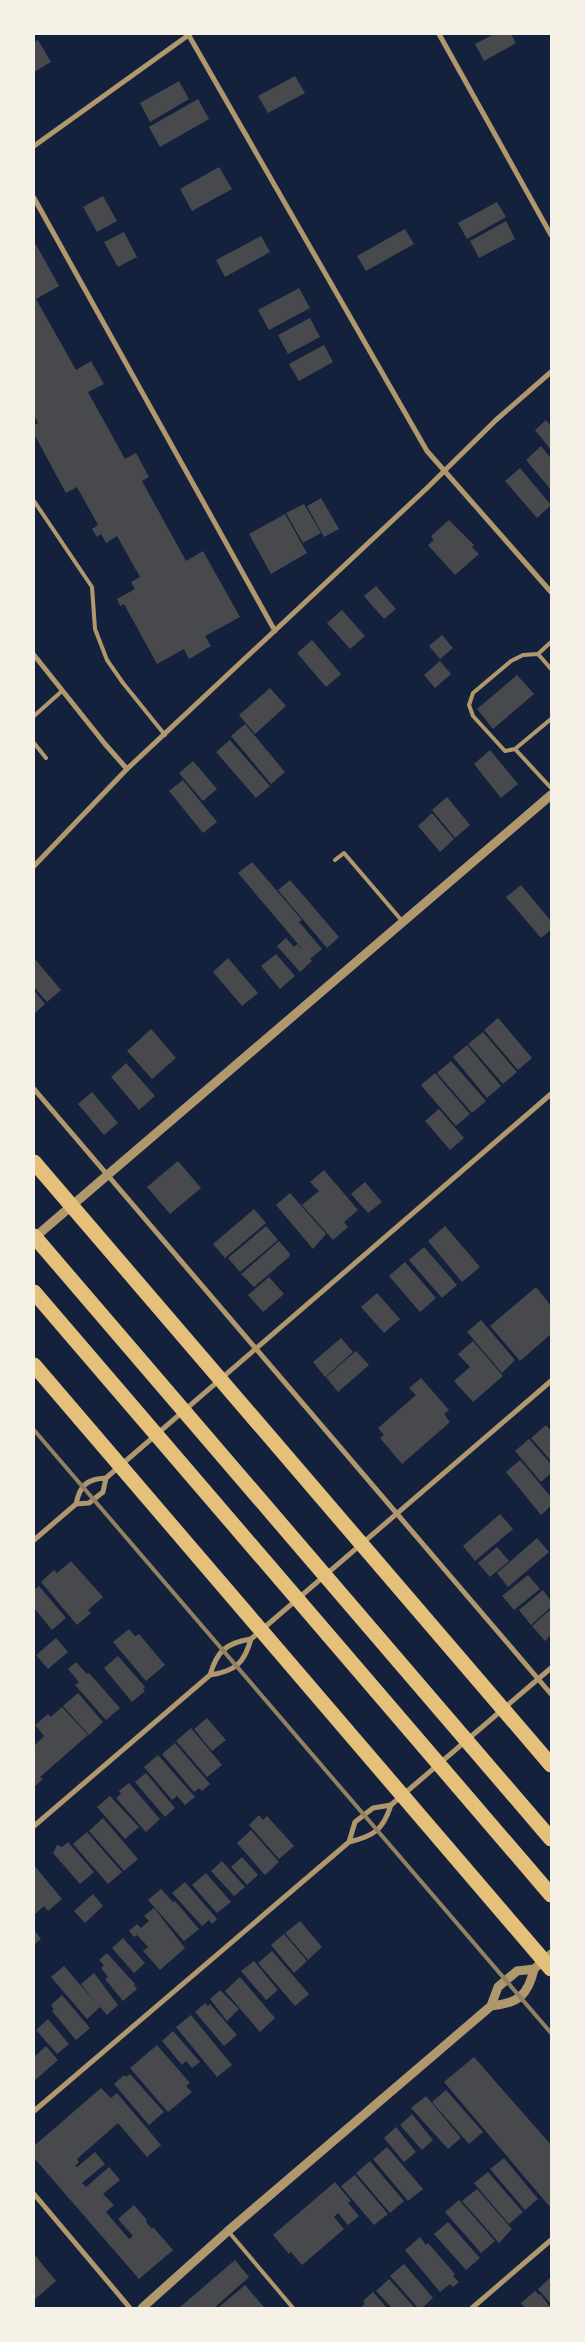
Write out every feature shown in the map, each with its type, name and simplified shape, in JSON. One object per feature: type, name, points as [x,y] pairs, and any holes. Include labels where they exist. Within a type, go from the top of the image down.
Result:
[{"type":"highway","points":[[34,1162],[551,1765]]},
{"type":"highway","points":[[34,1237],[551,1839]]},
{"type":"highway","points":[[34,1292],[548,1891]]},
{"type":"highway","points":[[34,1366],[551,1969]]},
{"type":"street","points":[[34,146],[189,34],[427,451],[551,592]]},
{"type":"street","points":[[438,34],[551,235]]},
{"type":"street","points":[[34,198],[275,631]]},
{"type":"street","points":[[34,866],[127,769],[166,735],[496,420],[551,372]]},
{"type":"street","points":[[34,655],[127,769]]},
{"type":"street","points":[[34,1237],[551,795]]},
{"type":"street","points":[[34,1090],[551,1694]]},
{"type":"street","points":[[76,1504],[79,1490],[92,1479],[106,1478],[551,1094]]},
{"type":"street","points":[[210,1675],[215,1657],[233,1642],[251,1639],[551,1381]]},
{"type":"street","points":[[34,1540],[76,1504],[89,1503],[103,1492],[106,1478]]},
{"type":"street","points":[[34,1826],[210,1675],[228,1672],[246,1657],[251,1639]]},
{"type":"street","points":[[34,2112],[349,1842],[368,1837],[386,1822],[392,1805],[551,1668]]},
{"type":"street","points":[[349,1842],[355,1822],[373,1808],[392,1805]]},
{"type":"street","points":[[142,2308],[228,2231],[491,2006],[498,1987],[516,1971],[534,1969],[551,1954]]},
{"type":"street","points":[[491,2006],[511,2004],[530,1987],[534,1969]]},
{"type":"street","points":[[34,2194],[130,2308]]},
{"type":"street","points":[[472,2308],[551,2240]]},
{"type":"lane","points":[[34,501],[92,587],[95,629],[107,660],[123,683],[166,735]]},
{"type":"lane","points":[[551,642],[538,654],[523,655],[511,661],[473,693],[469,705],[473,716],[504,751],[515,749],[551,719]]},
{"type":"lane","points":[[538,654],[551,669]]},
{"type":"lane","points":[[34,716],[62,691]]},
{"type":"lane","points":[[34,743],[46,758]]},
{"type":"lane","points":[[515,749],[551,788]]},
{"type":"lane","points":[[335,860],[344,852],[403,922]]},
{"type":"lane","points":[[228,2231],[293,2308]]},
{"type":"building","points":[[494,34],[511,34],[516,43],[484,61],[475,44]]},
{"type":"building","points":[[38,40],[51,62],[34,72],[34,42]]},
{"type":"building","points":[[295,76],[305,93],[268,113],[258,96]]},
{"type":"building","points":[[179,81],[189,99],[150,122],[140,103]]},
{"type":"building","points":[[198,99],[209,119],[160,147],[149,127]]},
{"type":"building","points":[[219,167],[232,189],[192,211],[180,189]]},
{"type":"building","points":[[103,196],[117,221],[97,232],[83,207]]},
{"type":"building","points":[[497,202],[506,217],[467,239],[458,223]]},
{"type":"building","points":[[506,221],[515,239],[479,258],[470,241]]},
{"type":"building","points":[[405,229],[414,244],[366,271],[357,256]]},
{"type":"building","points":[[124,232],[137,257],[118,267],[104,242]]},
{"type":"building","points":[[261,236],[270,252],[225,277],[216,260]]},
{"type":"building","points":[[34,241],[59,286],[36,299],[76,370],[91,361],[104,384],[88,392],[125,459],[136,453],[149,477],[142,481],[186,561],[203,551],[240,617],[205,636],[211,646],[189,659],[184,649],[157,664],[124,604],[120,606],[117,599],[135,589],[131,582],[140,577],[117,536],[106,543],[101,534],[97,537],[92,529],[98,525],[77,487],[66,493],[34,434],[34,425],[38,423],[34,415]]},
{"type":"building","points":[[299,288],[310,308],[269,330],[258,310]]},
{"type":"building","points":[[310,318],[320,337],[288,354],[278,335]]},
{"type":"building","points":[[324,345],[333,362],[299,381],[289,364]]},
{"type":"building","points":[[546,420],[551,426],[551,450],[535,430]]},
{"type":"building","points":[[541,446],[551,458],[551,490],[526,460]]},
{"type":"building","points":[[520,468],[551,505],[537,518],[505,481]]},
{"type":"building","points":[[321,498],[339,529],[324,537],[307,506]]},
{"type":"building","points":[[304,504],[321,533],[303,543],[286,513]]},
{"type":"building","points":[[285,514],[307,553],[271,574],[249,534]]},
{"type":"building","points":[[449,520],[474,545],[472,547],[479,554],[455,575],[428,545],[434,540],[431,536]]},
{"type":"building","points":[[376,586],[396,609],[384,619],[364,596]]},
{"type":"building","points":[[342,610],[365,636],[350,649],[327,623]]},
{"type":"building","points":[[442,635],[453,648],[440,659],[429,646]]},
{"type":"building","points":[[312,640],[341,674],[326,687],[297,653]]},
{"type":"building","points":[[440,661],[451,674],[435,688],[424,675]]},
{"type":"building","points":[[517,675],[534,694],[493,729],[477,709]]},
{"type":"building","points":[[270,688],[286,706],[255,734],[239,715]]},
{"type":"building","points":[[245,724],[285,772],[271,784],[231,736]]},
{"type":"building","points":[[230,740],[270,786],[256,798],[216,752]]},
{"type":"building","points":[[490,750],[518,784],[501,798],[474,764]]},
{"type":"building","points":[[193,761],[217,789],[203,801],[179,773]]},
{"type":"building","points":[[183,780],[217,822],[203,833],[169,791]]},
{"type":"building","points":[[447,797],[470,825],[455,838],[432,810]]},
{"type":"building","points":[[432,813],[454,839],[440,852],[418,826]]},
{"type":"building","points":[[252,862],[302,920],[299,922],[322,949],[310,959],[312,961],[300,972],[277,946],[286,938],[294,947],[297,944],[304,951],[238,873]]},
{"type":"building","points":[[290,880],[339,937],[327,948],[278,890]]},
{"type":"building","points":[[521,885],[551,921],[551,930],[541,938],[506,897]]},
{"type":"building","points":[[276,954],[295,976],[280,989],[261,966]]},
{"type":"building","points":[[34,958],[61,990],[47,1002],[34,987]]},
{"type":"building","points":[[228,958],[258,993],[242,1006],[213,972]]},
{"type":"building","points":[[34,990],[45,1004],[34,1014]]},
{"type":"building","points":[[498,1018],[532,1058],[518,1070],[484,1030]]},
{"type":"building","points":[[151,1029],[176,1058],[152,1079],[127,1051]]},
{"type":"building","points":[[483,1032],[517,1072],[503,1084],[468,1044]]},
{"type":"building","points":[[467,1045],[501,1086],[487,1098],[453,1057]]},
{"type":"building","points":[[451,1061],[486,1101],[472,1113],[437,1073]]},
{"type":"building","points":[[126,1063],[155,1096],[139,1110],[111,1077]]},
{"type":"building","points":[[435,1073],[470,1114],[456,1126],[421,1085]]},
{"type":"building","points":[[92,1092],[118,1123],[104,1135],[78,1104]]},
{"type":"building","points":[[439,1109],[464,1138],[450,1150],[425,1121]]},
{"type":"building","points":[[178,1161],[201,1188],[170,1214],[147,1187]]},
{"type":"building","points":[[324,1170],[358,1210],[344,1222],[348,1227],[333,1240],[302,1205],[319,1191],[310,1182]]},
{"type":"building","points":[[365,1182],[382,1202],[368,1213],[351,1194]]},
{"type":"building","points":[[290,1193],[326,1234],[313,1249],[276,1205]]},
{"type":"building","points":[[254,1209],[266,1223],[225,1258],[213,1244]]},
{"type":"building","points":[[266,1226],[278,1240],[240,1272],[228,1258]]},
{"type":"building","points":[[445,1226],[480,1267],[462,1282],[428,1241]]},
{"type":"building","points":[[279,1241],[290,1254],[289,1257],[254,1287],[241,1274]]},
{"type":"building","points":[[424,1247],[457,1285],[442,1298],[409,1260]]},
{"type":"building","points":[[405,1262],[436,1298],[420,1312],[389,1276]]},
{"type":"building","points":[[269,1277],[284,1294],[263,1312],[248,1295]]},
{"type":"building","points":[[536,1287],[551,1306],[551,1334],[520,1361],[490,1326]]},
{"type":"building","points":[[377,1293],[400,1319],[384,1333],[361,1307]]},
{"type":"building","points":[[481,1320],[515,1360],[502,1373],[467,1332]]},
{"type":"building","points":[[341,1338],[353,1352],[325,1377],[313,1362]]},
{"type":"building","points":[[473,1341],[503,1376],[473,1402],[454,1381],[470,1367],[458,1354]]},
{"type":"building","points":[[356,1351],[369,1365],[338,1392],[326,1377]]},
{"type":"building","points":[[421,1378],[449,1410],[444,1414],[450,1422],[402,1464],[380,1438],[384,1435],[378,1428],[416,1395],[409,1388]]},
{"type":"building","points":[[546,1425],[551,1431],[551,1461],[531,1438]]},
{"type":"building","points":[[529,1439],[551,1464],[551,1473],[541,1482],[515,1451]]},
{"type":"building","points":[[520,1460],[551,1497],[551,1506],[541,1515],[506,1472]]},
{"type":"building","points":[[500,1514],[513,1529],[475,1561],[463,1546]]},
{"type":"building","points":[[537,1538],[549,1552],[508,1587],[497,1573]]},
{"type":"building","points":[[497,1547],[509,1561],[490,1577],[478,1563]]},
{"type":"building","points":[[71,1561],[103,1597],[88,1610],[91,1613],[77,1625],[41,1582],[54,1570],[57,1573]]},
{"type":"building","points":[[528,1575],[540,1589],[514,1610],[502,1596]]},
{"type":"building","points":[[39,1586],[66,1618],[52,1630],[34,1608],[34,1590]]},
{"type":"building","points":[[543,1590],[551,1601],[551,1607],[531,1625],[519,1610]]},
{"type":"building","points":[[551,1609],[551,1635],[545,1641],[532,1626]]},
{"type":"building","points":[[129,1629],[135,1636],[139,1634],[165,1665],[146,1681],[113,1642]]},
{"type":"building","points":[[56,1638],[68,1652],[48,1669],[36,1655]]},
{"type":"building","points":[[118,1656],[145,1687],[143,1689],[145,1691],[132,1702],[104,1668]]},
{"type":"building","points":[[76,1662],[87,1674],[89,1673],[120,1708],[106,1720],[75,1685],[79,1682],[68,1669]]},
{"type":"building","points":[[78,1693],[103,1722],[89,1735],[63,1706]]},
{"type":"building","points":[[62,1707],[88,1735],[40,1777],[43,1779],[34,1787],[34,1746],[44,1736],[35,1725],[48,1714],[51,1717]]},
{"type":"building","points":[[207,1718],[226,1740],[212,1751],[194,1729]]},
{"type":"building","points":[[191,1728],[222,1765],[207,1777],[176,1741]]},
{"type":"building","points":[[175,1743],[210,1784],[202,1791],[199,1788],[194,1792],[162,1754]]},
{"type":"building","points":[[158,1755],[195,1797],[185,1805],[177,1796],[172,1800],[144,1767]]},
{"type":"building","points":[[146,1773],[175,1808],[165,1817],[135,1782]]},
{"type":"building","points":[[129,1783],[160,1819],[146,1832],[116,1798],[121,1794],[119,1791]]},
{"type":"building","points":[[110,1796],[139,1827],[125,1839],[97,1807]]},
{"type":"building","points":[[259,1815],[263,1820],[267,1816],[294,1846],[279,1859],[249,1825]]},
{"type":"building","points":[[103,1818],[138,1859],[124,1871],[89,1831]]},
{"type":"building","points":[[251,1830],[279,1862],[265,1875],[237,1843]]},
{"type":"building","points":[[87,1832],[122,1872],[108,1884],[73,1844]]},
{"type":"building","points":[[68,1842],[94,1872],[80,1884],[53,1853],[57,1845],[62,1847]]},
{"type":"building","points":[[242,1857],[258,1875],[247,1885],[231,1867]]},
{"type":"building","points":[[222,1861],[245,1887],[234,1896],[211,1871]]},
{"type":"building","points":[[34,1865],[62,1899],[48,1911],[44,1906],[34,1915]]},
{"type":"building","points":[[206,1873],[231,1902],[217,1913],[192,1885]]},
{"type":"building","points":[[185,1882],[217,1919],[212,1924],[209,1920],[202,1926],[172,1893]]},
{"type":"building","points":[[161,1889],[173,1902],[175,1901],[199,1929],[184,1941],[148,1900]]},
{"type":"building","points":[[93,1894],[103,1906],[85,1923],[74,1911]]},
{"type":"building","points":[[154,1908],[185,1948],[160,1970],[143,1951],[148,1947],[137,1935],[134,1937],[129,1931],[137,1924],[141,1928],[149,1921],[144,1916]]},
{"type":"building","points":[[300,1921],[322,1947],[308,1960],[285,1933]]},
{"type":"building","points":[[34,1930],[41,1939],[34,1945]]},
{"type":"building","points":[[284,1934],[307,1961],[294,1973],[271,1945]]},
{"type":"building","points":[[123,1938],[145,1963],[134,1973],[112,1948]]},
{"type":"building","points":[[272,1951],[309,1994],[295,2006],[258,1963]]},
{"type":"building","points":[[107,1953],[135,1984],[137,1989],[123,2001],[105,1979],[108,1977],[101,1968],[104,1965],[99,1960]]},
{"type":"building","points":[[254,1961],[278,1990],[266,2000],[241,1971]]},
{"type":"building","points":[[64,1966],[95,2002],[81,1984],[94,1973],[118,2005],[107,2015],[100,2007],[87,2019],[51,1977]]},
{"type":"building","points":[[240,1977],[275,2018],[260,2032],[225,1991]]},
{"type":"building","points":[[220,1990],[239,2009],[227,2021],[210,1999]]},
{"type":"building","points":[[62,1995],[90,2028],[76,2040],[52,2011],[54,2010],[51,2005]]},
{"type":"building","points":[[205,2003],[208,2006],[210,2004],[237,2035],[224,2046],[195,2012]]},
{"type":"building","points":[[191,2015],[232,2065],[217,2077],[176,2027]]},
{"type":"building","points":[[48,2019],[69,2044],[57,2054],[36,2030]]},
{"type":"building","points":[[173,2031],[200,2062],[192,2068],[186,2061],[182,2065],[162,2041]]},
{"type":"building","points":[[157,2045],[190,2083],[186,2086],[192,2092],[168,2112],[130,2068]]},
{"type":"building","points":[[46,2046],[58,2060],[34,2081],[34,2057]]},
{"type":"building","points":[[474,2057],[551,2145],[550,2207],[444,2082]]},
{"type":"building","points":[[130,2074],[164,2112],[149,2125],[114,2084],[124,2075],[126,2077]]},
{"type":"building","points":[[101,2088],[111,2098],[117,2093],[161,2145],[147,2157],[118,2123],[77,2159],[79,2162],[75,2166],[77,2167],[95,2152],[105,2164],[82,2183],[86,2187],[109,2167],[120,2180],[103,2194],[114,2205],[106,2212],[129,2239],[133,2236],[118,2219],[134,2205],[152,2229],[153,2227],[173,2250],[139,2279],[34,2158],[34,2146]]},
{"type":"building","points":[[446,2090],[483,2132],[469,2144],[432,2102]]},
{"type":"building","points":[[426,2096],[461,2138],[448,2149],[411,2108]]},
{"type":"building","points":[[412,2114],[433,2140],[422,2150],[400,2125]]},
{"type":"building","points":[[396,2127],[416,2152],[404,2162],[384,2138]]},
{"type":"building","points":[[387,2147],[423,2189],[408,2201],[373,2159]]},
{"type":"building","points":[[504,2158],[538,2199],[525,2210],[490,2169]]},
{"type":"building","points":[[370,2161],[404,2201],[390,2213],[356,2173]]},
{"type":"building","points":[[488,2172],[523,2212],[509,2224],[474,2183]]},
{"type":"building","points":[[355,2175],[388,2214],[374,2225],[341,2186]]},
{"type":"building","points":[[335,2182],[351,2201],[348,2203],[359,2216],[348,2225],[338,2213],[334,2217],[344,2229],[302,2265],[291,2252],[289,2254],[273,2235]]},
{"type":"building","points":[[477,2189],[512,2229],[499,2243],[462,2201]]},
{"type":"building","points":[[459,2200],[495,2241],[481,2253],[445,2212]]},
{"type":"building","points":[[448,2222],[480,2258],[466,2270],[434,2234]]},
{"type":"building","points":[[420,2237],[426,2245],[428,2243],[455,2274],[453,2276],[459,2282],[453,2287],[450,2284],[440,2292],[405,2250]]},
{"type":"building","points":[[34,2254],[56,2281],[34,2300]]},
{"type":"building","points":[[235,2260],[249,2277],[214,2308],[179,2308]]},
{"type":"building","points":[[404,2264],[433,2298],[422,2308],[418,2308],[390,2276]]},
{"type":"building","points":[[551,2277],[551,2304],[538,2289]]},
{"type":"building","points":[[389,2279],[415,2308],[392,2308],[376,2291]]},
{"type":"building","points":[[245,2285],[264,2307],[218,2308]]},
{"type":"building","points":[[535,2291],[540,2294],[551,2308],[525,2308],[521,2303]]},
{"type":"building","points":[[373,2292],[387,2308],[360,2308],[365,2304],[363,2301]]},
{"type":"railway","points":[[34,1430],[551,2033]]}]
